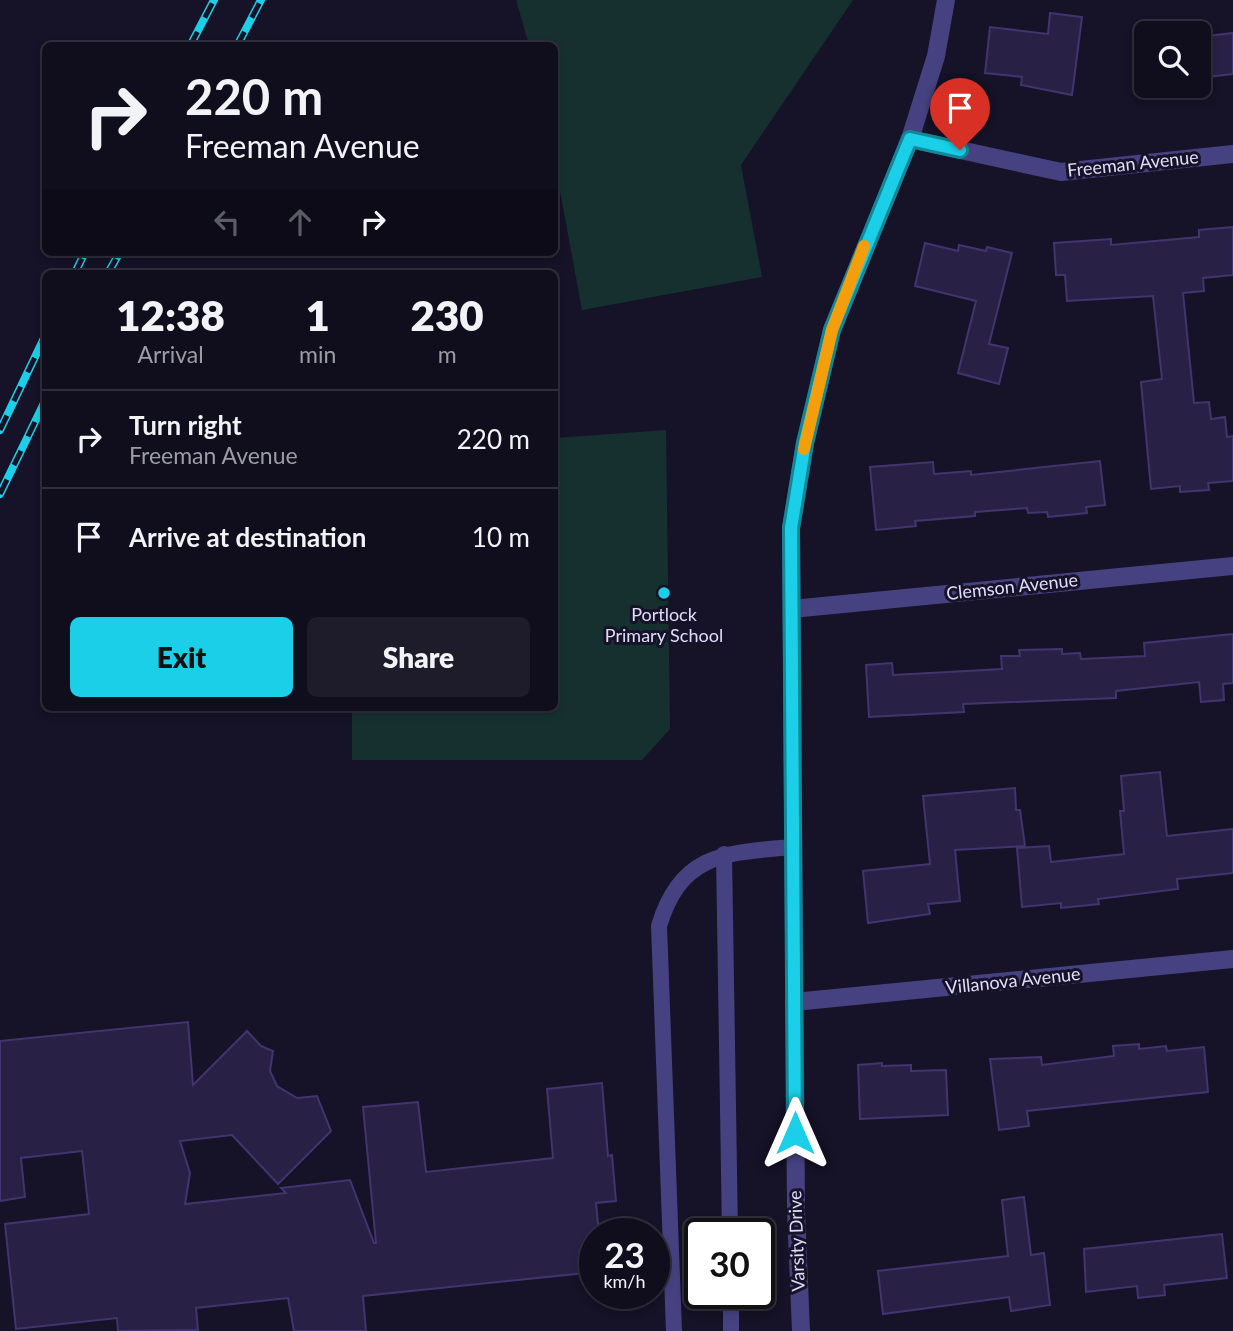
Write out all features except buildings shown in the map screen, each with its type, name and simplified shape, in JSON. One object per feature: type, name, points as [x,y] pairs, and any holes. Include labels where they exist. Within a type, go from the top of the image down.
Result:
[{"type":"street","name":"Varsity Drive","points":[[801,1331],[796,1211],[791,528],[805,443],[832,330],[910,139],[936,56],[946,0]]},
{"type":"street","name":"Freeman Avenue","points":[[910,139],[1061,172],[1233,154]]},
{"type":"street","name":"Clemson Avenue","points":[[792,609],[1233,566]]},
{"type":"street","name":"Villanova Avenue","points":[[794,1002],[1233,959]]},
{"type":"lane","points":[[674,1331],[659,926],[665,905],[685,878],[705,862],[724,854],[793,847]]},
{"type":"lane","points":[[724,854],[730,1218]]},
{"type":"lane","points":[[731,1309],[731,1331]]},
{"type":"green space","points":[[516,0],[853,0],[741,165],[762,277],[582,310],[558,180],[558,42],[528,42]]},
{"type":"green space","points":[[666,430],[670,729],[642,760],[352,760],[352,711],[558,711],[558,438]]},
{"type":"railway","points":[[192,42],[214,0]]},
{"type":"railway","points":[[239,42],[261,0]]},
{"type":"railway","points":[[76,270],[83,256]]},
{"type":"railway","points":[[110,270],[118,256]]},
{"type":"railway","points":[[0,430],[42,342]]},
{"type":"railway","points":[[0,494],[42,407]]},
{"type":"slow traffic","points":[[804,449],[832,330],[864,246]]},
{"type":"place","name":"Portlock Primary School","points":[[664,593]]},
{"type":"route","points":[[795,1133],[791,528],[805,443],[832,330],[910,139],[960,150]]}]
